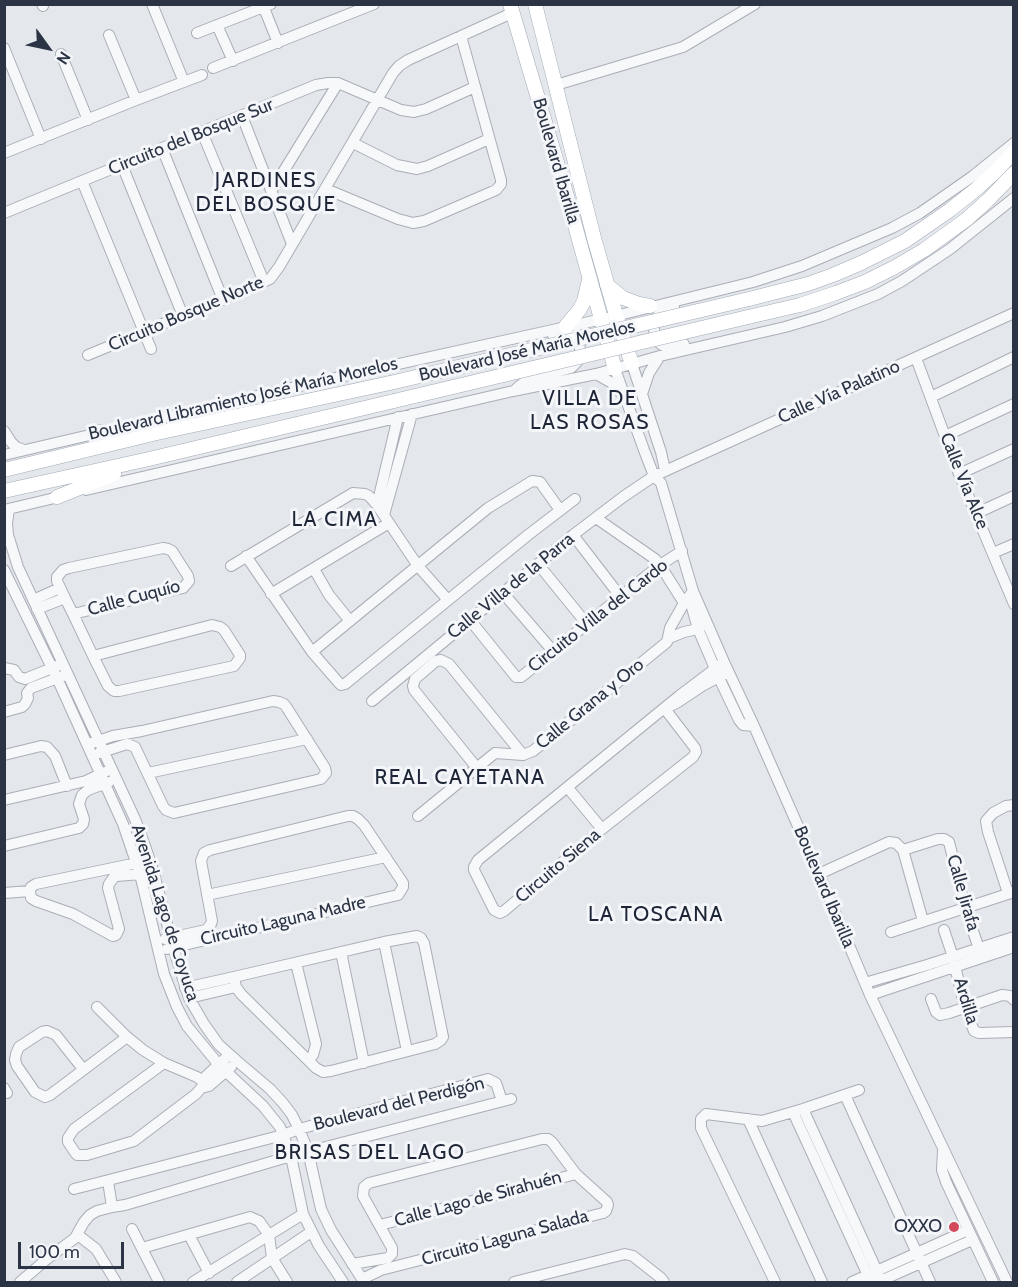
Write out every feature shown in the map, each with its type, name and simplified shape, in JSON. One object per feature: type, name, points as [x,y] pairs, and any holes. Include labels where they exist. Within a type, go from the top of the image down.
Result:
[{"type":"main road","points":[[511,9],[519,13],[533,4]]},
{"type":"main road","name":"Boulevard Ibarilla","points":[[533,4],[607,285],[632,364]]},
{"type":"main road","name":"Boulevard Ibarilla","points":[[511,9],[590,275],[615,369]]},
{"type":"main road","name":"Boulevard José María Morelos","points":[[4,470],[157,433],[390,383],[808,284],[861,263],[905,241],[975,190],[1014,152]]},
{"type":"main road","name":"Boulevard José María Morelos","points":[[4,491],[149,459],[800,305],[865,282],[924,250],[988,200],[1014,173]]},
{"type":"main road","points":[[988,200],[1014,184]]},
{"type":"main road","points":[[566,326],[584,302],[590,275]]},
{"type":"main road","points":[[607,285],[624,298],[650,306]]},
{"type":"main road","points":[[98,432],[157,433]]},
{"type":"main road","points":[[57,497],[149,459]]},
{"type":"street","points":[[213,69],[374,4]]},
{"type":"street","points":[[556,86],[683,47],[755,4]]},
{"type":"street","points":[[197,33],[268,6],[278,43]]},
{"type":"street","points":[[156,7],[184,82]]},
{"type":"street","name":"Circuito Bosque Norte","points":[[88,355],[223,300],[264,282],[275,274],[399,66],[511,9]]},
{"type":"street","points":[[217,25],[233,61]]},
{"type":"street","points":[[109,35],[136,100]]},
{"type":"street","points":[[326,189],[413,223],[424,221],[496,190],[501,180],[461,36]]},
{"type":"street","points":[[4,48],[41,139]]},
{"type":"street","points":[[61,54],[88,120]]},
{"type":"street","points":[[4,153],[202,75]]},
{"type":"street","name":"Circuito del Bosque Sur","points":[[4,213],[316,85],[328,82],[338,83]]},
{"type":"street","points":[[272,190],[338,83],[401,110],[414,112],[475,87]]},
{"type":"street","points":[[242,116],[292,244]]},
{"type":"street","points":[[202,132],[264,282]]},
{"type":"street","points":[[353,143],[397,165],[417,169],[489,139]]},
{"type":"street","name":"Boulevard Libramiento José María Morelos","points":[[4,455],[753,282],[821,259],[920,213],[973,176],[1014,143]]},
{"type":"street","points":[[162,148],[223,300]]},
{"type":"street","points":[[122,165],[183,316]]},
{"type":"street","points":[[82,181],[152,349]]},
{"type":"street","name":"Boulevard José María Morelos","points":[[632,364],[785,327],[822,316],[878,294],[950,249],[1014,198]]},
{"type":"street","points":[[776,274],[754,287],[664,310],[656,318],[655,336],[657,341],[668,347],[762,326],[774,324],[785,327]]},
{"type":"street","name":"Calle Vía Palatino","points":[[658,480],[665,470],[1014,313]]},
{"type":"street","points":[[511,339],[568,334],[574,337],[580,349],[578,362],[571,368],[527,380],[513,391]]},
{"type":"street","points":[[642,395],[649,373],[660,356]]},
{"type":"street","points":[[931,397],[1014,357]]},
{"type":"street","name":"Calle Vía Alce","points":[[916,358],[958,474],[1012,597]]},
{"type":"street","points":[[7,510],[632,364],[665,470]]},
{"type":"street","points":[[615,369],[658,480],[682,551],[689,597]]},
{"type":"street","points":[[596,374],[612,383],[625,397]]},
{"type":"street","points":[[945,436],[1014,404]]},
{"type":"street","points":[[377,505],[412,414]]},
{"type":"street","points":[[271,594],[314,569],[387,519],[398,417]]},
{"type":"street","points":[[4,431],[16,447],[24,450]]},
{"type":"street","points":[[958,474],[1014,449]]},
{"type":"street","name":"Calle Villa de la Parra","points":[[372,700],[596,518],[658,480]]},
{"type":"street","points":[[312,652],[488,508],[532,481],[540,482],[560,510]]},
{"type":"street","points":[[231,566],[353,493],[365,494],[377,505],[418,566],[448,600]]},
{"type":"street","points":[[975,514],[1014,496]]},
{"type":"street","points":[[246,556],[312,652],[341,685],[575,499]]},
{"type":"street","name":"Avenida Lago de Coyuca","points":[[7,510],[8,552],[35,604],[86,746],[123,824],[139,868],[168,987],[187,1026],[222,1068],[273,1117],[280,1127],[291,1156],[303,1214],[311,1232],[343,1282]]},
{"type":"street","points":[[596,518],[643,550],[689,597]]},
{"type":"street","points":[[573,536],[620,596]]},
{"type":"street","points":[[993,553],[1014,544]]},
{"type":"street","name":"Calle Cuquío","points":[[61,589],[59,573],[69,568],[163,548],[172,552],[188,576],[189,580],[183,588],[73,614]]},
{"type":"street","name":"Circuito Villa del Cardo","points":[[470,620],[516,677],[521,677],[620,596],[682,551]]},
{"type":"street","points":[[538,564],[586,623]]},
{"type":"street","points":[[314,569],[329,595],[350,621]]},
{"type":"street","name":"Avenida Lago de Coyuca","points":[[6,578],[98,740],[135,819],[145,846],[187,993],[219,1045],[270,1089],[283,1103],[299,1129],[308,1151],[321,1209],[363,1281]]},
{"type":"street","points":[[35,604],[61,589],[93,656],[108,686],[114,691],[234,666],[240,658],[225,630],[212,626],[93,656]]},
{"type":"street","points":[[503,593],[553,651]]},
{"type":"street","name":"Boulevard Ibarilla","points":[[689,597],[722,670],[754,726],[870,995],[1007,1282]]},
{"type":"street","name":"Calle Grana y Oro","points":[[495,753],[523,755],[533,751],[667,642],[670,628],[689,597]]},
{"type":"street","name":"Calle Grana y Oro","points":[[669,638],[703,626]]},
{"type":"street","points":[[477,768],[414,690],[415,679],[436,661],[441,660],[449,664],[523,755]]},
{"type":"street","points":[[4,668],[14,670],[19,677],[25,679],[60,671]]},
{"type":"street","name":"Circuito Siena","points":[[664,709],[695,748],[695,755],[504,910],[500,913],[494,910],[475,873],[475,863],[664,709],[722,670]]},
{"type":"street","points":[[4,712],[25,705],[28,698],[27,693],[31,688],[60,671]]},
{"type":"street","points":[[86,746],[113,735],[142,731],[273,701],[284,704],[287,708],[326,773],[321,779],[177,813],[170,812],[163,806],[135,747],[127,744],[91,756]]},
{"type":"street","points":[[135,747],[142,731]]},
{"type":"street","points":[[418,816],[510,738]]},
{"type":"street","points":[[148,773],[307,739]]},
{"type":"street","points":[[4,756],[41,746],[47,747],[55,756],[67,786]]},
{"type":"street","points":[[4,800],[102,779],[114,774]]},
{"type":"street","points":[[4,846],[79,828],[84,819],[80,798],[102,779]]},
{"type":"street","points":[[568,788],[602,829]]},
{"type":"street","points":[[891,932],[1011,892],[986,821],[993,813],[1006,806],[1014,805]]},
{"type":"street","name":"Circuito Laguna Madre","points":[[157,946],[172,943],[398,895],[403,883],[364,825],[353,816],[210,850],[204,853],[201,861],[212,921],[206,930],[172,943]]},
{"type":"street","name":"Calle Jirafa","points":[[900,847],[938,839],[944,839],[949,843],[965,907],[979,949]]},
{"type":"street","points":[[819,874],[888,842],[900,847],[923,921]]},
{"type":"street","points":[[207,895],[386,857]]},
{"type":"street","points":[[139,868],[117,876],[109,884],[108,888],[119,929],[113,936],[73,914],[31,898],[31,887],[36,884],[139,868]]},
{"type":"street","points":[[4,893],[30,891]]},
{"type":"street","name":"Ardilla","points":[[944,930],[965,1008],[974,1031],[979,1033],[1014,1032]]},
{"type":"street","points":[[187,993],[235,982],[296,963],[415,936],[421,938],[424,943],[443,1037],[439,1043],[326,1072],[319,1070],[308,1060],[241,994],[235,982]]},
{"type":"street","points":[[870,995],[954,962],[979,949],[1014,937]]},
{"type":"street","points":[[384,942],[407,1052]]},
{"type":"street","points":[[865,983],[1014,946]]},
{"type":"street","points":[[341,952],[364,1063]]},
{"type":"street","points":[[296,963],[316,1044],[308,1060]]},
{"type":"street","points":[[931,999],[936,1012],[940,1015],[1010,997]]},
{"type":"street","points":[[97,1007],[127,1037],[164,1063],[183,1070],[204,1085]]},
{"type":"street","points":[[83,1070],[56,1035],[47,1031],[19,1047],[16,1054],[17,1066],[35,1092],[45,1097],[83,1070],[127,1037]]},
{"type":"street","points":[[164,1063],[74,1129],[68,1142],[77,1155],[87,1155],[134,1141],[196,1094],[233,1058]]},
{"type":"street","name":"Boulevard del Perdigón","points":[[27,1280],[69,1243],[78,1234],[90,1215],[97,1211],[125,1205],[308,1151],[507,1100],[496,1083],[488,1079],[74,1189]]},
{"type":"street","points":[[775,1282],[701,1128],[703,1117],[706,1114],[762,1121],[859,1090]]},
{"type":"street","points":[[845,1095],[930,1282]]},
{"type":"street","points":[[798,1111],[876,1279]]},
{"type":"street","points":[[748,1119],[822,1282]]},
{"type":"street","name":"Circuito Laguna Salada","points":[[352,1264],[391,1256],[392,1248],[363,1196],[363,1191],[369,1183],[545,1139],[554,1145],[576,1174],[608,1205],[606,1211],[381,1270],[363,1281]]},
{"type":"street","points":[[943,1151],[944,1176],[993,1282]]},
{"type":"street","name":"Calle Lago de Sirahuén","points":[[380,1225],[576,1174]]},
{"type":"street","points":[[108,1181],[112,1208]]},
{"type":"street","points":[[193,1282],[303,1214]]},
{"type":"street","points":[[142,1248],[250,1217],[259,1221],[269,1235],[272,1258],[287,1282]]},
{"type":"street","points":[[132,1229],[159,1282]]},
{"type":"street","points":[[237,1282],[311,1232]]},
{"type":"street","points":[[78,1234],[96,1249],[116,1282]]},
{"type":"street","points":[[189,1235],[209,1273]]},
{"type":"street","points":[[852,1282],[876,1279],[970,1235]]},
{"type":"street","points":[[514,1282],[538,1280],[626,1254],[633,1256],[664,1282]]},
{"type":"place","name":"OXXO","points":[[954,1227]]},
{"type":"district","name":"JARDINES DEL BOSQUE","points":[[266,193]]},
{"type":"district","name":"VILLA DE LAS ROSAS","points":[[590,411]]},
{"type":"district","name":"LA CIMA","points":[[335,520]]},
{"type":"district","name":"REAL CAYETANA","points":[[460,778]]},
{"type":"district","name":"LA TOSCANA","points":[[656,915]]},
{"type":"district","name":"BRISAS DEL LAGO","points":[[370,1153]]}]
